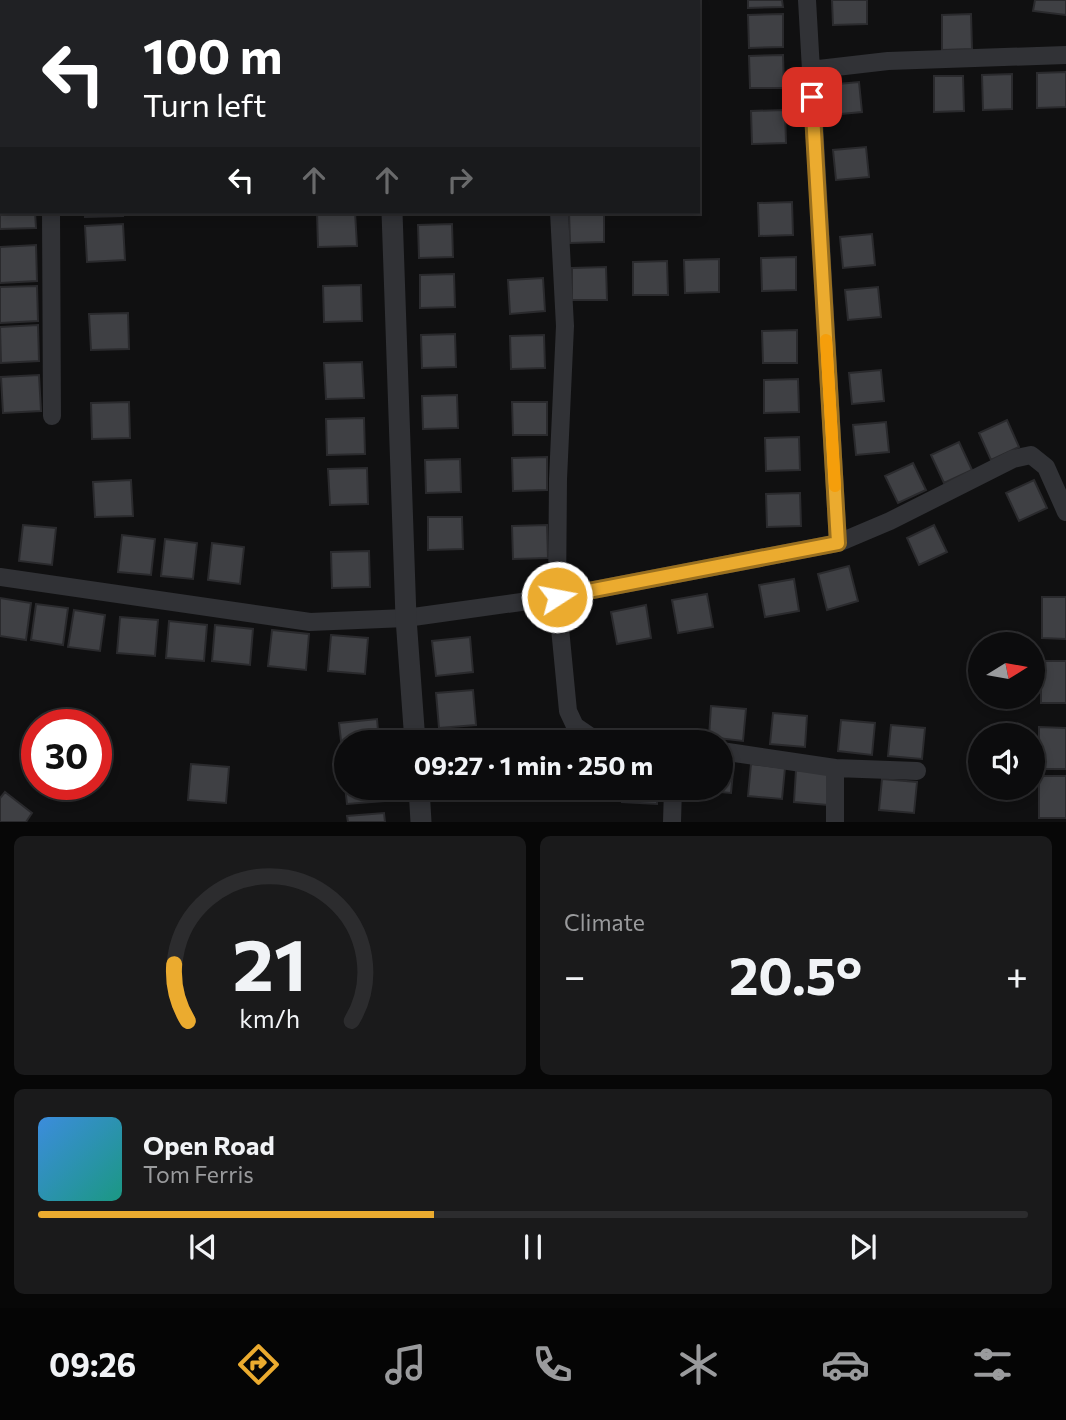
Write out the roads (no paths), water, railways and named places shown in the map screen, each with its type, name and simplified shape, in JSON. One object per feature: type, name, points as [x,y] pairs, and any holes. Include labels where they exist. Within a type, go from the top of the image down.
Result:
[{"type":"street","points":[[807,0],[838,543]]},
{"type":"street","points":[[810,70],[888,61],[1066,55]]},
{"type":"street","points":[[51,214],[52,416]]},
{"type":"street","points":[[392,214],[405,618],[414,730]]},
{"type":"street","points":[[559,214],[565,326],[558,479],[557,597],[568,711],[575,726],[581,730]]},
{"type":"street","points":[[0,577],[310,622],[405,618],[557,597],[838,543],[890,521],[1013,459],[1031,454],[1046,467],[1066,512]]},
{"type":"street","points":[[733,753],[835,768],[917,771]]},
{"type":"street","points":[[835,768],[835,821]]},
{"type":"street","points":[[420,800],[421,821]]},
{"type":"street","points":[[672,821],[673,800]]}]
